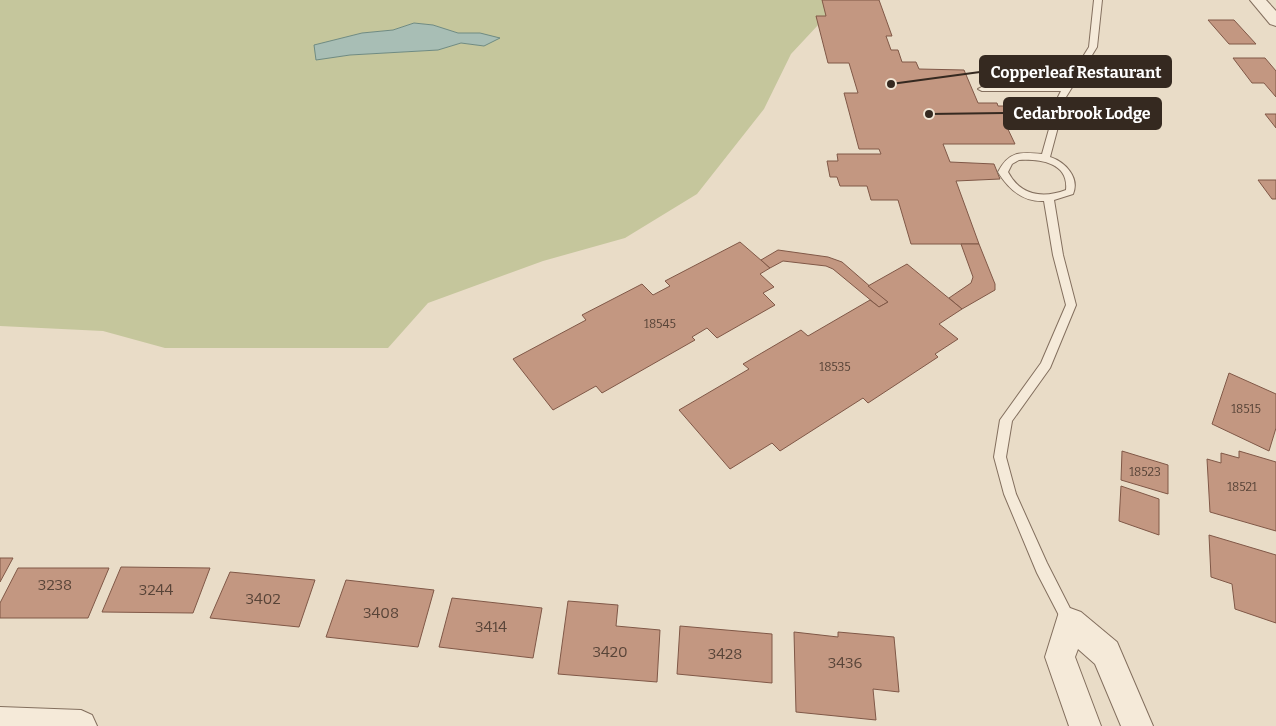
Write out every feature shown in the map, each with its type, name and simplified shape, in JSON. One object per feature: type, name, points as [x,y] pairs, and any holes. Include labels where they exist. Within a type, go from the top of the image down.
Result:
[{"type":"street","points":[[1258,0],[1276,21]]},
{"type":"street","points":[[1085,726],[1060,657],[1070,623],[1106,653],[1136,726]]},
{"type":"street","points":[[0,723],[80,726]]},
{"type":"lane","points":[[1045,158],[1062,97],[1093,47],[1098,0]]},
{"type":"lane","points":[[982,89],[1067,89]]},
{"type":"lane","points":[[1017,157],[1045,158],[1067,172],[1072,184],[1070,192],[1049,200],[1020,192],[1009,184],[1004,172],[1008,162],[1017,157]]},
{"type":"lane","points":[[1049,200],[1058,256],[1071,305],[1046,365],[1006,420],[1000,457],[1010,494],[1042,568],[1070,623]]},
{"type":"green space","points":[[0,0],[852,0],[819,24],[791,54],[764,109],[697,194],[625,238],[543,261],[428,303],[388,348],[165,348],[103,331],[0,326]],"holes":[[[414,23],[433,25],[458,33],[480,33],[484,46],[461,43],[438,50],[316,59],[315,45],[362,33],[393,30]]]},
{"type":"shaded area","points":[[414,23],[433,25],[458,33],[480,33],[500,38],[484,46],[461,43],[438,50],[350,55],[316,60],[314,45],[362,33],[393,30]]},
{"type":"building","points":[[822,0],[879,0],[892,36],[886,36],[891,50],[898,50],[902,62],[916,62],[919,69],[964,70],[978,103],[997,103],[998,106],[1005,106],[1013,123],[1005,123],[1015,144],[943,144],[950,162],[994,164],[1000,179],[956,181],[979,244],[911,244],[898,200],[871,200],[867,186],[840,186],[837,177],[830,177],[827,161],[838,161],[837,154],[881,154],[879,149],[859,149],[844,93],[858,93],[849,63],[828,63],[816,16],[826,16]]},
{"type":"building","points":[[1208,20],[1234,20],[1256,44],[1229,44]]},
{"type":"building","points":[[1233,58],[1265,58],[1276,71],[1276,97],[1264,83],[1252,83]]},
{"type":"building","points":[[1265,114],[1276,114],[1276,128]]},
{"type":"building","points":[[1258,180],[1276,180],[1276,199],[1272,199]]},
{"type":"building","points":[[740,242],[770,268],[760,274],[774,287],[763,293],[775,305],[717,338],[707,328],[692,337],[695,340],[602,393],[596,386],[553,410],[513,359],[586,320],[582,315],[642,284],[653,295],[670,286],[665,281]]},
{"type":"building","points":[[961,244],[979,244],[995,284],[995,290],[962,309],[949,298],[971,283],[973,277]]},
{"type":"building","points":[[778,250],[828,257],[842,262],[888,302],[879,307],[833,269],[826,266],[783,261],[770,268],[761,260]]},
{"type":"building","points":[[907,264],[962,309],[939,324],[958,339],[935,354],[938,357],[868,403],[863,398],[780,451],[772,443],[730,469],[679,410],[749,369],[743,364],[801,330],[808,336],[870,300],[879,307],[888,302],[868,286]]},
{"type":"building","points":[[1229,373],[1276,394],[1276,428],[1269,451],[1212,424]]},
{"type":"building","points":[[1122,451],[1168,465],[1168,494],[1121,480]]},
{"type":"building","points":[[1239,451],[1276,462],[1276,531],[1210,512],[1207,459],[1221,463],[1221,453],[1239,458]]},
{"type":"building","points":[[1121,486],[1159,499],[1159,535],[1119,521]]},
{"type":"building","points":[[1209,535],[1276,555],[1276,623],[1235,609],[1232,584],[1211,577]]},
{"type":"building","points":[[0,558],[13,558],[0,582]]},
{"type":"building","points":[[121,567],[210,568],[193,613],[102,612]]},
{"type":"building","points":[[18,568],[109,568],[88,618],[0,618],[0,603]]},
{"type":"building","points":[[230,572],[315,580],[299,627],[210,618]]},
{"type":"building","points":[[346,580],[434,590],[418,647],[326,637]]},
{"type":"building","points":[[452,598],[542,608],[533,658],[439,647]]},
{"type":"building","points":[[568,601],[618,605],[616,626],[660,630],[657,682],[558,674]]},
{"type":"building","points":[[680,626],[772,634],[772,683],[677,674]]},
{"type":"building","points":[[794,632],[838,637],[838,632],[894,637],[899,692],[873,689],[876,720],[796,712]]},
{"type":"place","name":"Copperleaf Restaurant","points":[[891,84]]},
{"type":"place","name":"Cedarbrook Lodge","points":[[929,114]]}]
